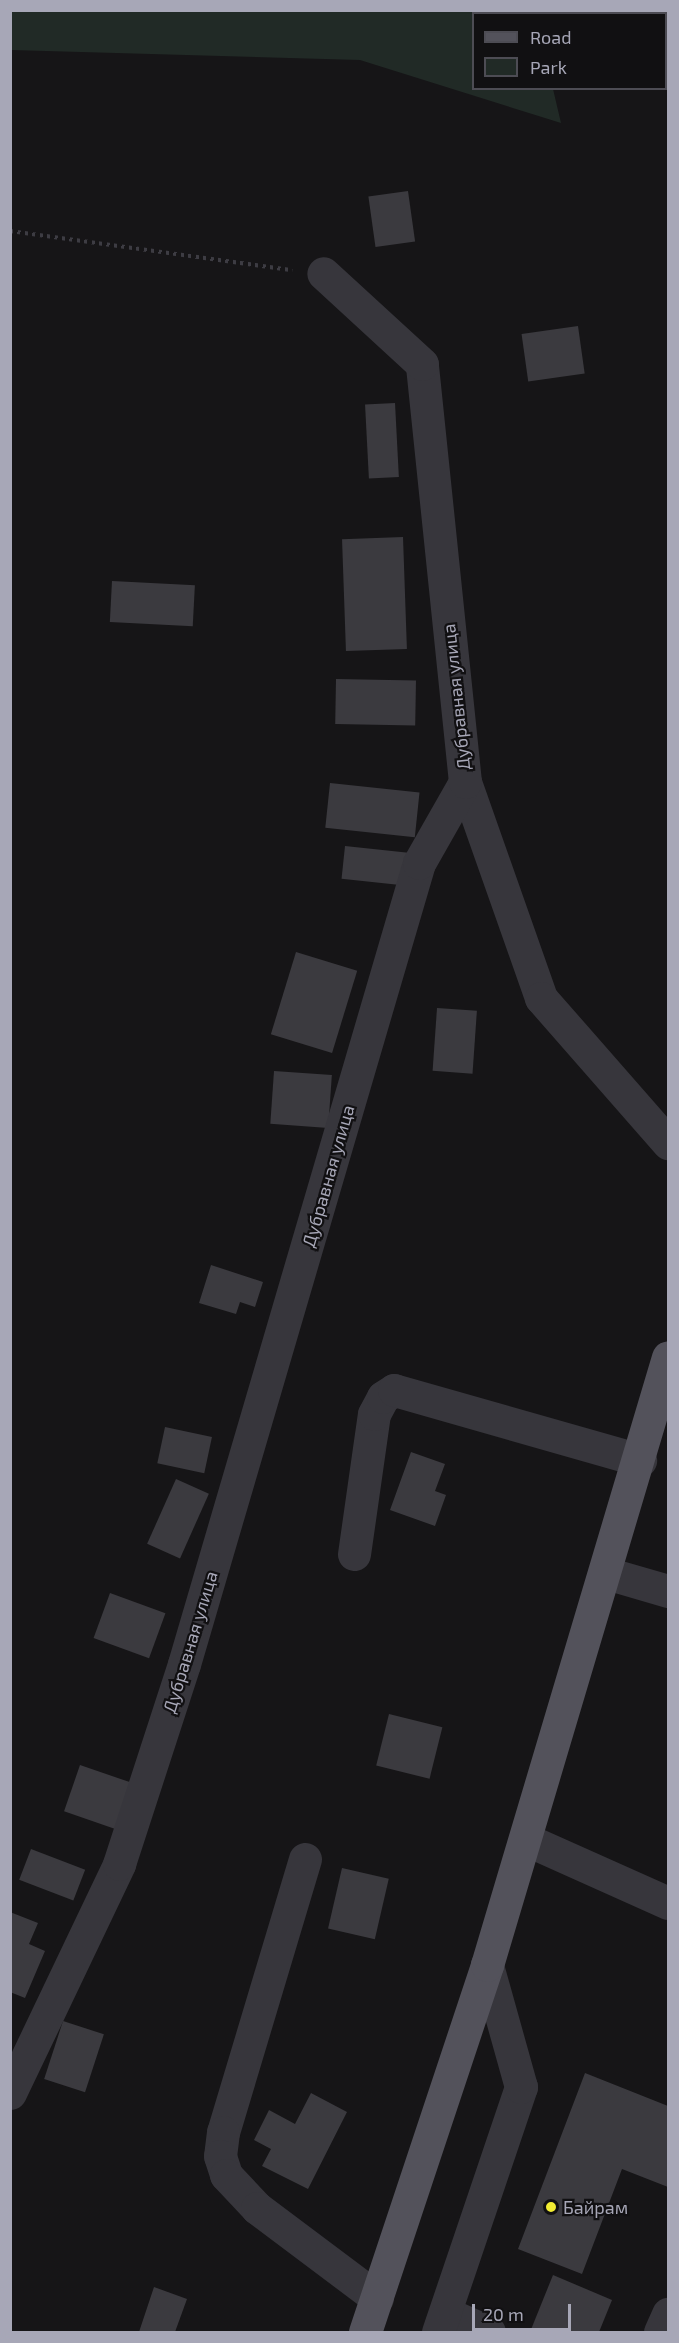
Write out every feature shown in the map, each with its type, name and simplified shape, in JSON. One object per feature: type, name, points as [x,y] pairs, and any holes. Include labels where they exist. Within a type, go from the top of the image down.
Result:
[{"type":"main road","points":[[365,2332],[487,1965],[669,1357]]},
{"type":"street","name":"Дубравная улица","points":[[10,2093],[119,1864],[184,1664],[419,863],[465,782],[422,364],[323,273]]},
{"type":"street","points":[[465,782],[541,998],[669,1143]]},
{"type":"street","points":[[354,1554],[374,1414],[383,1397],[394,1390],[640,1460]]},
{"type":"street","points":[[606,1573],[669,1590]]},
{"type":"street","points":[[525,1839],[669,1903]]},
{"type":"street","points":[[306,1859],[223,2132],[220,2156],[226,2175],[257,2208],[377,2298]]},
{"type":"street","points":[[487,1965],[521,2087],[441,2323],[489,2332]]},
{"type":"street","points":[[660,2332],[669,2314]]},
{"type":"path","points":[[10,231],[131,250],[323,273]]},
{"type":"green space","points":[[11,10],[537,11],[472,12],[472,90],[553,90],[561,123],[360,60],[11,50]]},
{"type":"building","points":[[408,191],[415,242],[375,247],[368,197]]},
{"type":"building","points":[[578,326],[585,374],[528,381],[522,334]]},
{"type":"building","points":[[395,403],[399,477],[369,478],[365,405]]},
{"type":"building","points":[[403,537],[407,649],[346,651],[342,539]]},
{"type":"building","points":[[112,581],[195,585],[193,626],[110,622]]},
{"type":"building","points":[[336,679],[416,680],[415,725],[335,724]]},
{"type":"building","points":[[330,783],[420,792],[415,837],[325,828]]},
{"type":"building","points":[[345,846],[411,853],[407,886],[342,879]]},
{"type":"building","points":[[296,952],[357,971],[332,1053],[271,1034]]},
{"type":"building","points":[[437,1008],[477,1011],[473,1074],[433,1071]]},
{"type":"building","points":[[274,1071],[332,1075],[328,1128],[270,1124]]},
{"type":"building","points":[[211,1265],[263,1282],[255,1307],[240,1302],[236,1314],[199,1303]]},
{"type":"building","points":[[165,1427],[212,1437],[204,1473],[157,1463]]},
{"type":"building","points":[[411,1452],[445,1464],[435,1491],[446,1495],[435,1526],[390,1510]]},
{"type":"building","points":[[176,1479],[209,1494],[180,1559],[147,1544]]},
{"type":"building","points":[[110,1593],[165,1613],[149,1658],[94,1638]]},
{"type":"building","points":[[389,1714],[442,1727],[430,1779],[376,1765]]},
{"type":"building","points":[[80,1765],[138,1785],[122,1831],[64,1811]]},
{"type":"building","points":[[31,1849],[85,1870],[73,1901],[19,1880]]},
{"type":"building","points":[[342,1868],[389,1879],[375,1939],[328,1928]]},
{"type":"building","points":[[10,1912],[38,1923],[29,1944],[45,1951],[25,1998],[10,1992]]},
{"type":"building","points":[[63,2021],[104,2034],[85,2092],[44,2079]]},
{"type":"building","points":[[585,2073],[668,2106],[668,2187],[622,2169],[582,2274],[518,2249]]},
{"type":"building","points":[[311,2093],[347,2112],[308,2189],[262,2166],[271,2149],[254,2140],[269,2110],[295,2124]]},
{"type":"building","points":[[553,2275],[612,2300],[599,2332],[530,2332]]},
{"type":"building","points":[[154,2287],[187,2299],[175,2332],[139,2332]]},
{"type":"place","name":"Байрам","points":[[551,2207]]}]
